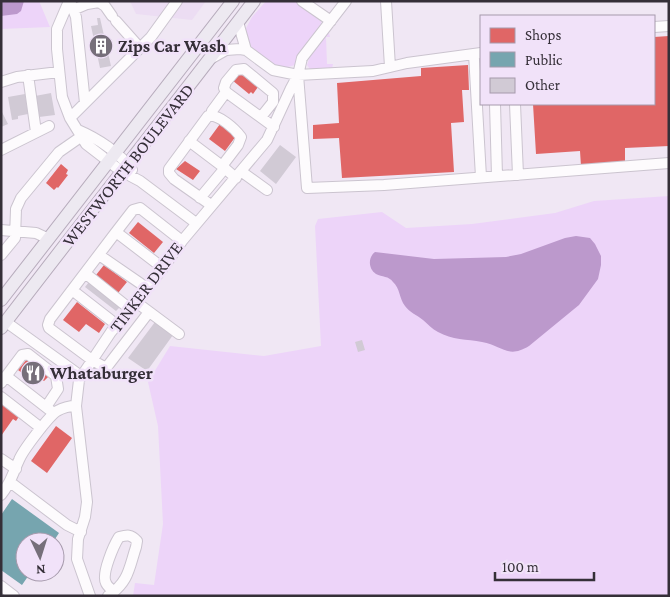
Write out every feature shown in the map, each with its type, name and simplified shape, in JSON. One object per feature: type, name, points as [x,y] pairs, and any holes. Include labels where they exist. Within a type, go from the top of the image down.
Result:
[{"type":"main road","name":"WESTWORTH BOULEVARD","points":[[1,300],[233,1]]},
{"type":"main road","name":"WESTWORTH BOULEVARD","points":[[3,325],[124,167],[212,58],[254,1]]},
{"type":"main road","points":[[3,325],[9,306],[62,234],[59,226]]},
{"type":"street","points":[[70,118],[151,36],[177,1]]},
{"type":"street","points":[[302,1],[331,21]]},
{"type":"street","name":"TINKER DRIVE","points":[[90,596],[77,559],[78,539],[85,517],[87,502],[76,406],[79,380],[117,325],[196,223],[268,140],[298,75],[302,58],[346,1]]},
{"type":"street","points":[[386,1],[390,67]]},
{"type":"street","points":[[71,4],[99,2],[105,6],[140,48]]},
{"type":"street","points":[[71,4],[57,29],[58,72],[62,97],[70,118],[79,133],[90,135],[140,181],[196,223]]},
{"type":"street","points":[[71,4],[76,16],[85,103]]},
{"type":"street","points":[[238,22],[246,50],[257,60],[273,70],[298,75],[374,71],[407,63],[478,54],[482,178]]},
{"type":"street","points":[[655,26],[669,26]]},
{"type":"street","points":[[212,58],[234,48],[246,50]]},
{"type":"street","points":[[258,116],[272,102],[274,96],[270,88],[240,68],[226,82],[224,88],[226,92],[258,116],[274,127]]},
{"type":"street","points":[[1,82],[28,75],[58,72]]},
{"type":"street","points":[[28,75],[36,132]]},
{"type":"street","points":[[298,75],[307,188],[384,185],[669,163]]},
{"type":"street","points":[[213,115],[212,111],[226,92]]},
{"type":"street","points":[[495,105],[497,176]]},
{"type":"street","points":[[515,105],[518,175]]},
{"type":"street","points":[[211,205],[169,173],[172,165],[206,118],[213,115]]},
{"type":"street","points":[[200,198],[241,141],[241,137],[213,115]]},
{"type":"street","points":[[1,150],[49,126]]},
{"type":"street","points":[[1,255],[15,238],[17,231],[16,209],[21,198],[59,152],[79,133]]},
{"type":"street","points":[[189,142],[223,167],[267,190]]},
{"type":"street","points":[[92,360],[49,328],[50,319],[133,210],[140,208],[182,241]]},
{"type":"street","points":[[1,230],[36,233],[49,238]]},
{"type":"street","points":[[116,232],[163,268]]},
{"type":"street","points":[[99,255],[147,288]]},
{"type":"street","points":[[85,273],[133,305],[149,312],[179,334]]},
{"type":"street","points":[[72,290],[117,325]]},
{"type":"street","name":"TINKER DRIVE","points":[[92,360],[106,368],[149,312]]},
{"type":"street","points":[[3,325],[81,376]]},
{"type":"street","points":[[1,495],[10,482],[19,458],[41,428],[48,408],[53,390],[52,376],[26,356],[22,356],[4,380],[48,408],[76,406]]},
{"type":"street","points":[[1,397],[41,428]]},
{"type":"street","points":[[1,459],[16,469]]},
{"type":"street","points":[[10,482],[67,525],[80,532]]},
{"type":"street","points":[[128,535],[137,541],[136,547],[123,584],[111,594],[104,577],[119,537],[128,535]]},
{"type":"street","points":[[1,586],[14,596]]},
{"type":"shaded area","points":[[1,1],[39,1],[50,27],[1,29]]},
{"type":"shaded area","points":[[1,1],[24,1],[21,11],[17,14],[1,16]]},
{"type":"shaded area","points":[[130,1],[206,1],[192,20],[136,14]]},
{"type":"shaded area","points":[[266,1],[296,1],[321,21],[322,26],[295,65],[284,68],[274,65],[250,47],[244,32],[252,17]]},
{"type":"shaded area","points":[[329,33],[330,37],[326,37],[327,64],[333,64],[332,69],[310,69],[307,65],[311,53]]},
{"type":"shaded area","points":[[669,196],[669,596],[133,596],[135,583],[154,585],[163,524],[158,426],[148,382],[170,346],[264,356],[321,346],[315,226],[318,219],[382,212],[406,228],[472,224],[555,213],[594,201]]},
{"type":"shaded area","points":[[576,236],[590,238],[595,244],[601,256],[598,279],[579,305],[529,346],[522,350],[510,352],[482,342],[449,337],[436,331],[407,308],[395,284],[389,279],[373,272],[370,263],[371,257],[375,252],[434,259],[506,257]]},
{"type":"building: Shops","points":[[669,36],[669,146],[625,148],[625,163],[581,166],[580,151],[536,154],[533,105],[655,105],[655,37]]},
{"type":"building: Shops","points":[[468,65],[469,90],[462,90],[464,122],[451,123],[454,172],[342,178],[339,138],[313,139],[313,125],[339,123],[337,83],[421,76],[421,68]]},
{"type":"building: Shops","points":[[238,72],[258,87],[253,94],[251,92],[249,94],[232,80]]},
{"type":"building: Shops","points":[[220,124],[236,136],[225,151],[209,139]]},
{"type":"building: Shops","points":[[185,161],[200,171],[193,180],[176,169]]},
{"type":"building: Shops","points":[[61,164],[68,170],[66,174],[68,175],[58,188],[54,190],[46,183]]},
{"type":"building: Shops","points":[[138,222],[163,242],[154,253],[129,233]]},
{"type":"building: Shops","points":[[104,265],[127,282],[118,293],[96,275]]},
{"type":"building: Shops","points":[[77,302],[105,324],[99,333],[86,324],[79,332],[63,320]]},
{"type":"building: Shops","name":"Whataburger","points":[[27,359],[49,376],[44,381],[41,379],[37,384],[18,370]]},
{"type":"building: Shops","points":[[1,402],[20,415],[16,421],[13,419],[1,436]]},
{"type":"building: Shops","points":[[56,426],[72,438],[47,473],[31,461]]},
{"type":"building: Public","points":[[12,499],[58,532],[15,532],[15,580],[1,570],[1,515]]},
{"type":"building: Other","name":"Zips Car Wash","points":[[97,18],[100,18],[111,66],[100,68],[91,26],[98,25]]},
{"type":"building: Other","points":[[51,93],[55,115],[39,117],[35,96]]},
{"type":"building: Other","points":[[25,94],[28,114],[18,116],[18,119],[12,120],[8,97]]},
{"type":"building: Other","points":[[1,110],[8,124],[1,127]]},
{"type":"building: Other","points":[[280,145],[296,157],[276,184],[260,171]]},
{"type":"building: Other","points":[[89,282],[120,307],[116,311],[85,287]]},
{"type":"building: Other","points":[[155,322],[173,335],[147,371],[128,358]]},
{"type":"building: Other","points":[[362,340],[365,350],[358,352],[355,342]]},
{"type":"place","name":"Zips Car Wash","points":[[101,46]]},
{"type":"place","name":"Whataburger","points":[[33,373]]}]
